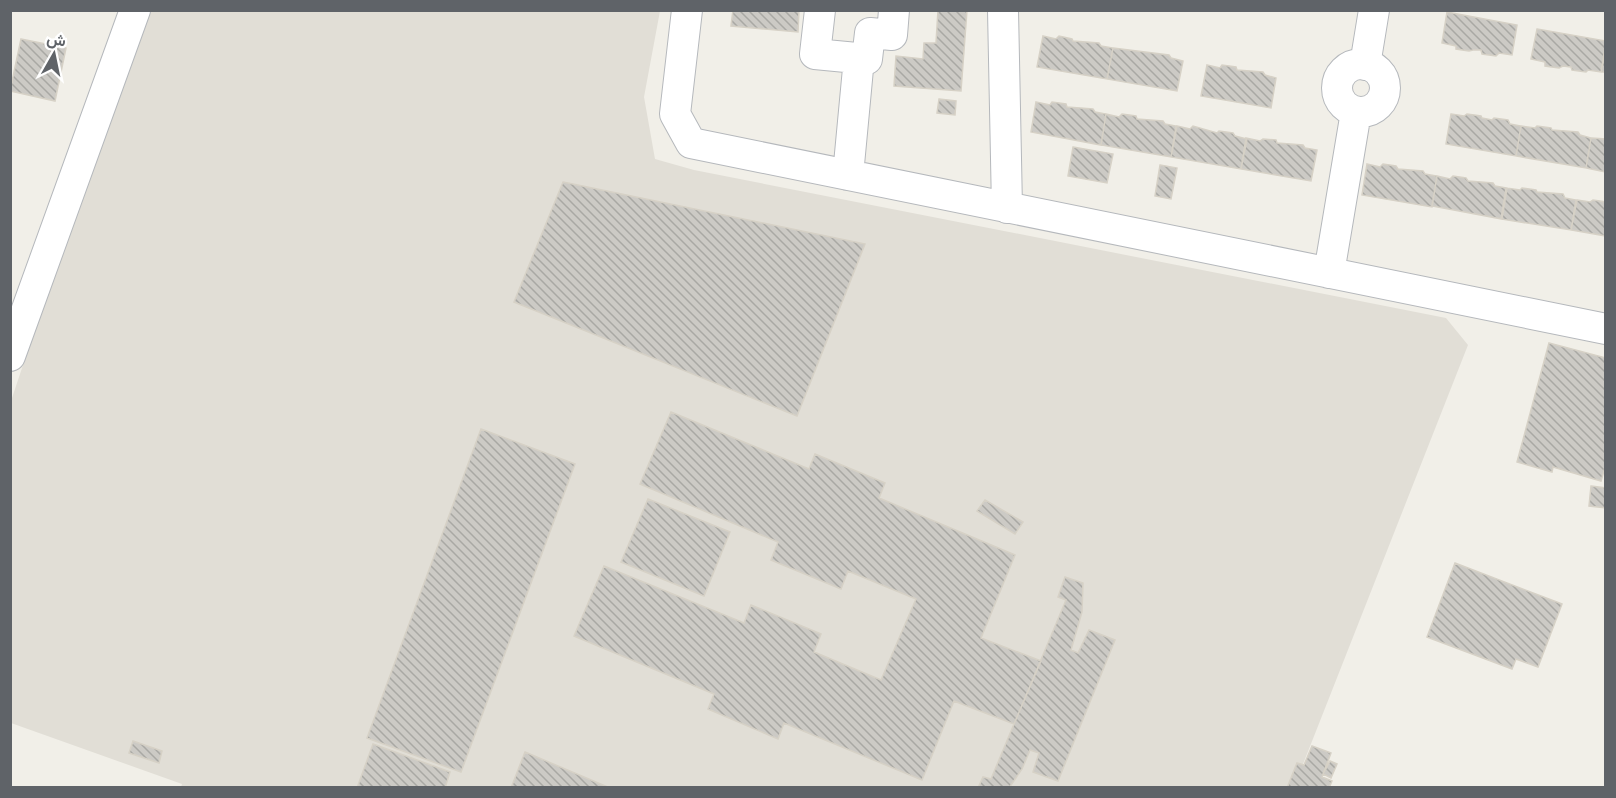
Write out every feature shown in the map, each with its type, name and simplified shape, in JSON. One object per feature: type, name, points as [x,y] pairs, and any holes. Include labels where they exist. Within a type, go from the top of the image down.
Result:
[{"type":"street","points":[[10,356],[135,10]]},
{"type":"street","points":[[687,10],[675,114],[691,143],[1605,329]]},
{"type":"street","points":[[819,10],[815,54],[867,59],[870,33],[892,35],[894,10]]},
{"type":"street","points":[[835,10],[844,57],[848,175]]},
{"type":"street","points":[[1003,10],[1007,208]]},
{"type":"street","points":[[1329,273],[1356,112],[1367,112],[1376,107],[1383,98],[1385,87],[1382,77],[1375,69],[1365,65],[1374,10]]},
{"type":"shaded area","points":[[148,11],[660,11],[644,97],[655,159],[694,170],[1446,318],[1468,345],[1294,787],[181,787],[182,784],[11,723],[11,401],[64,242]]},
{"type":"building","points":[[733,10],[799,10],[798,32],[731,26]]},
{"type":"building","points":[[938,10],[967,10],[961,91],[894,86],[896,56],[923,59],[924,43],[936,43]]},
{"type":"building","points":[[1447,12],[1517,25],[1512,55],[1482,54],[1481,50],[1456,49],[1456,46],[1442,43]]},
{"type":"building","points":[[1537,29],[1606,41],[1601,72],[1572,70],[1571,67],[1563,66],[1559,68],[1545,66],[1545,62],[1531,59]]},
{"type":"building","points":[[1043,36],[1056,39],[1059,36],[1073,41],[1099,43],[1101,46],[1113,48],[1107,79],[1037,67]]},
{"type":"building","points":[[21,39],[66,48],[55,101],[10,91]]},
{"type":"building","points":[[1606,47],[1606,72],[1601,72]]},
{"type":"building","points":[[1113,48],[1169,55],[1171,58],[1183,61],[1177,91],[1107,79]]},
{"type":"building","points":[[1207,65],[1220,68],[1222,65],[1236,67],[1237,70],[1263,72],[1265,75],[1276,78],[1271,108],[1201,96]]},
{"type":"building","points":[[939,99],[956,101],[955,115],[937,113]]},
{"type":"building","points":[[1036,102],[1050,105],[1052,102],[1066,104],[1067,107],[1093,109],[1095,112],[1106,114],[1101,145],[1031,132]]},
{"type":"building","points":[[1106,114],[1119,117],[1122,114],[1136,116],[1137,119],[1163,121],[1165,124],[1176,126],[1171,157],[1101,145]]},
{"type":"building","points":[[1451,114],[1508,120],[1510,124],[1521,126],[1516,156],[1446,144]]},
{"type":"building","points":[[1177,126],[1190,129],[1193,126],[1217,133],[1219,131],[1233,133],[1235,136],[1247,139],[1241,169],[1171,157]]},
{"type":"building","points":[[1521,126],[1578,132],[1580,135],[1591,138],[1586,168],[1516,156]]},
{"type":"building","points":[[1246,138],[1260,141],[1263,139],[1276,140],[1277,143],[1303,145],[1305,148],[1317,150],[1311,181],[1241,169]]},
{"type":"building","points":[[1591,138],[1606,139],[1606,172],[1586,168]]},
{"type":"building","points":[[1073,147],[1113,154],[1107,183],[1068,176]]},
{"type":"building","points":[[1367,164],[1380,167],[1383,164],[1396,166],[1398,169],[1423,171],[1425,174],[1437,176],[1432,207],[1362,195]]},
{"type":"building","points":[[1160,165],[1177,168],[1171,199],[1155,196]]},
{"type":"building","points":[[1437,176],[1450,179],[1453,176],[1466,178],[1468,181],[1493,183],[1495,186],[1507,188],[1502,219],[1432,206]]},
{"type":"building","points":[[563,182],[865,244],[797,416],[514,302]]},
{"type":"building","points":[[1506,188],[1563,194],[1565,198],[1576,200],[1571,230],[1501,219]]},
{"type":"building","points":[[1577,200],[1606,202],[1606,236],[1571,230]]},
{"type":"building","points":[[1549,343],[1606,358],[1606,464],[1601,481],[1553,467],[1552,472],[1517,462]]},
{"type":"building","points":[[671,412],[809,469],[815,454],[885,483],[879,498],[1015,555],[981,638],[1041,661],[1014,724],[954,701],[922,780],[784,723],[778,739],[708,709],[714,694],[574,636],[604,566],[744,623],[751,605],[821,634],[814,652],[881,680],[916,599],[848,571],[841,589],[771,560],[778,542],[640,484]]},
{"type":"building","points":[[481,429],[575,464],[461,772],[367,738]]},
{"type":"building","points":[[1591,486],[1606,488],[1606,508],[1589,506]]},
{"type":"building","points":[[648,499],[730,532],[704,596],[621,562]]},
{"type":"building","points":[[985,500],[1023,522],[1015,534],[977,511]]},
{"type":"building","points":[[1455,563],[1562,604],[1538,667],[1516,659],[1512,669],[1427,637]]},
{"type":"building","points":[[1065,577],[1083,583],[1082,612],[1071,650],[1078,653],[1089,630],[1115,640],[1058,781],[1033,772],[1039,753],[1030,750],[1022,769],[1009,788],[978,788],[983,777],[991,779],[1066,600],[1058,597]]},
{"type":"building","points":[[133,741],[162,751],[159,763],[129,753]]},
{"type":"building","points":[[373,744],[450,772],[445,788],[357,788]]},
{"type":"building","points":[[1312,746],[1331,753],[1322,777],[1332,781],[1329,788],[1287,788],[1297,763],[1304,765]]},
{"type":"building","points":[[525,752],[610,788],[511,788]]},
{"type":"building","points":[[1330,761],[1337,764],[1331,778],[1323,774]]}]
